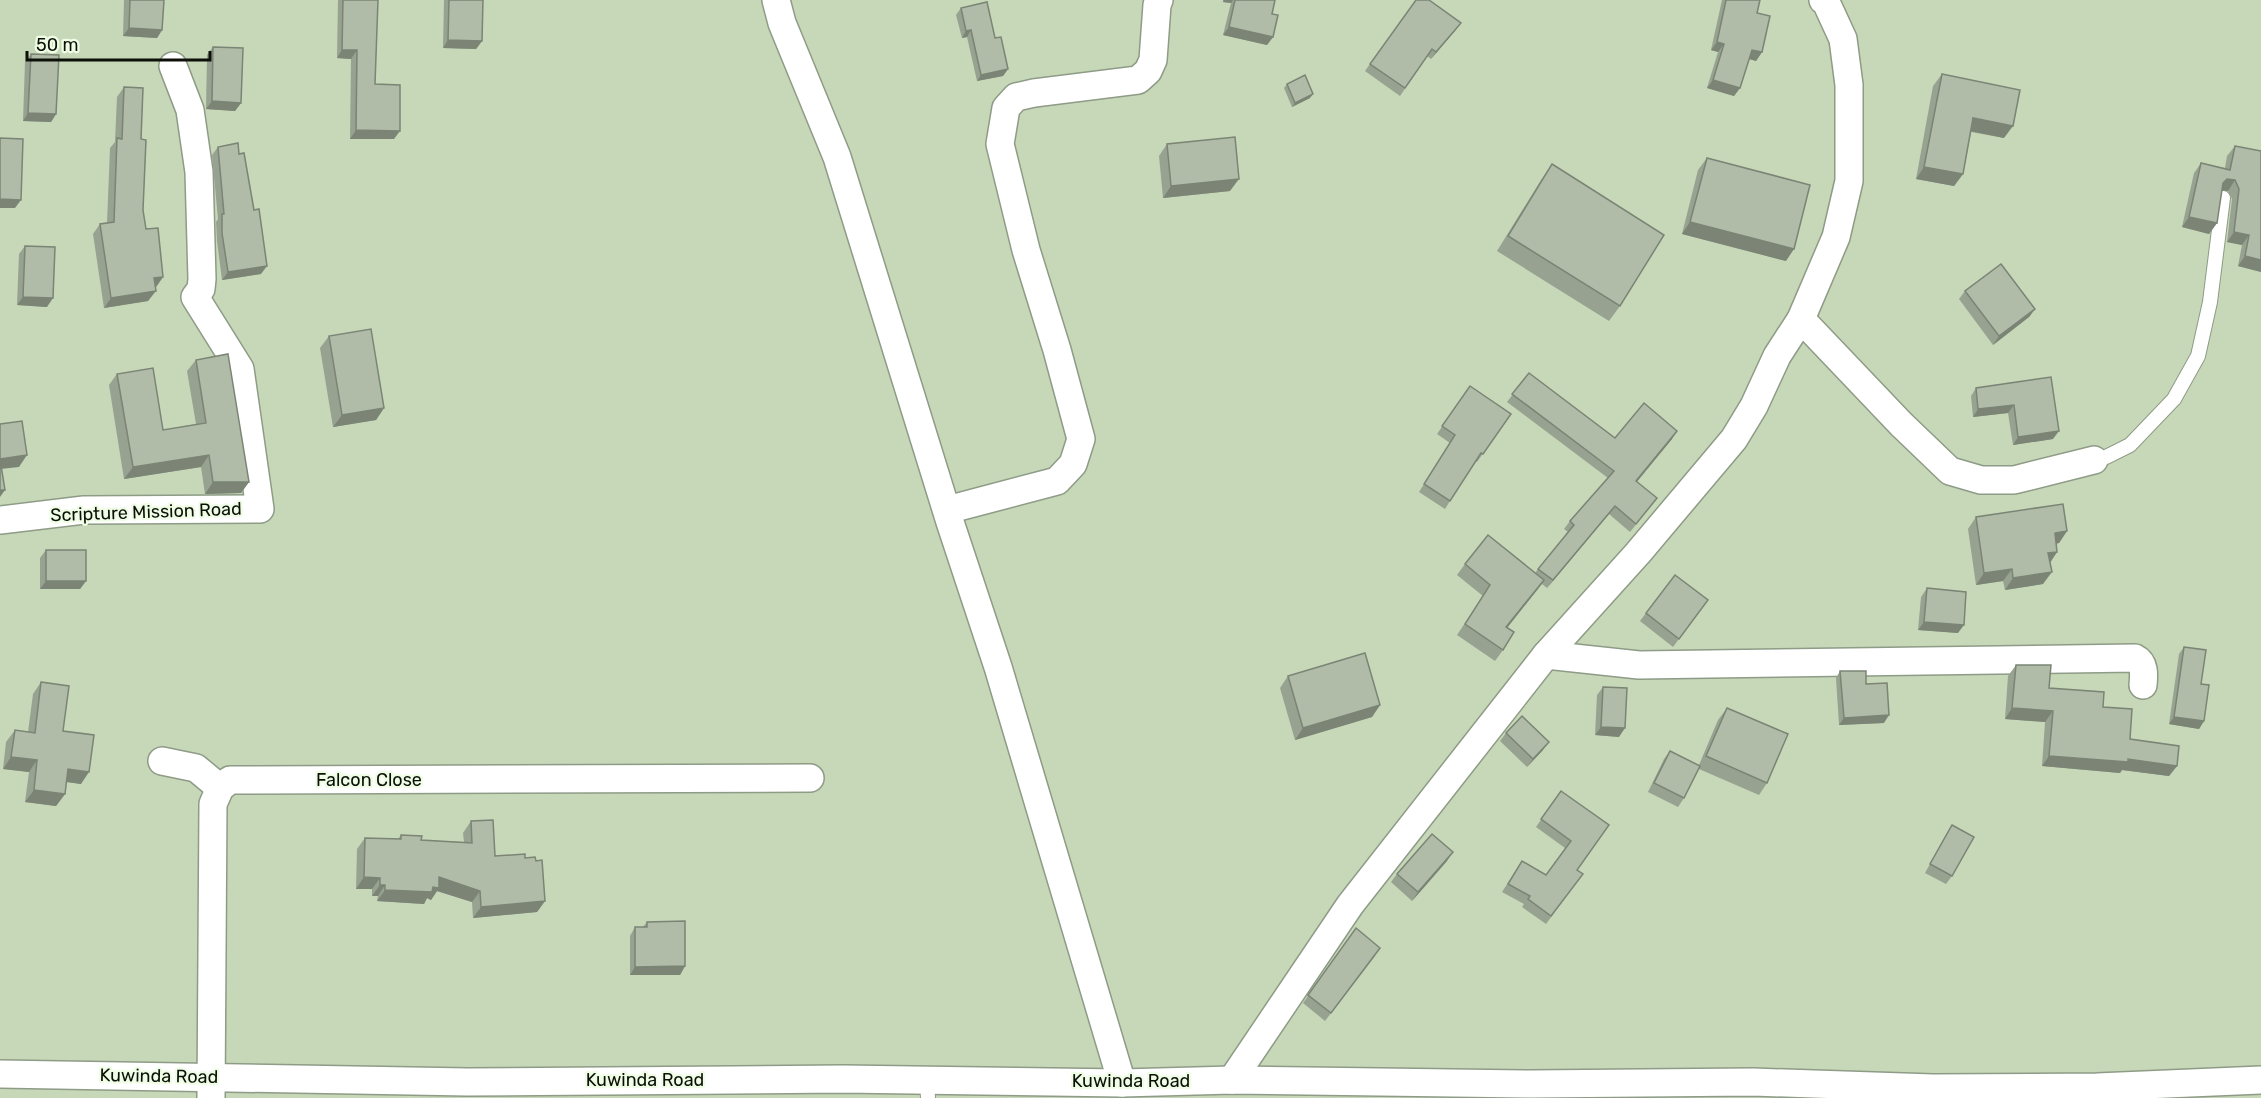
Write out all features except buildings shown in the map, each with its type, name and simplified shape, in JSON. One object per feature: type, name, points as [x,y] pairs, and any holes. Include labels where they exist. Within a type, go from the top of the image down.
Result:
[{"type":"street","points":[[776,0],[782,23],[837,157],[998,666],[1122,1083]]},
{"type":"street","points":[[947,510],[1057,481],[1073,464],[1081,439],[1057,350],[1026,250],[1000,144],[1006,108],[1016,97],[1034,93],[1138,80],[1148,71],[1153,60],[1157,5],[1160,0]]},
{"type":"street","points":[[1232,1080],[1350,905],[1546,655],[1638,553],[1734,439],[1754,406],[1777,356],[1801,319],[1836,237],[1849,181],[1849,85],[1843,39],[1823,0]]},
{"type":"street","name":"Scripture Mission Road","points":[[0,520],[84,510],[260,509],[240,369],[195,297],[201,289],[202,279],[199,172],[190,111],[173,66]]},
{"type":"street","points":[[1801,319],[1901,424],[1950,471],[1981,480],[2014,480],[2094,460]]},
{"type":"street","points":[[1546,655],[1639,665],[2135,658],[2140,661],[2142,667],[2143,685]]},
{"type":"street","points":[[162,760],[196,768],[220,788],[213,804],[212,1087]]},
{"type":"street","name":"Falcon Close","points":[[220,788],[230,780],[810,778]]},
{"type":"street","name":"Kuwinda Road","points":[[0,1074],[212,1087],[468,1082],[590,1089],[927,1089],[1232,1080],[1531,1084],[1753,1082],[1933,1088],[2097,1087],[2261,1080]]},
{"type":"lane","points":[[2094,460],[2106,457],[2130,445],[2174,399],[2198,356],[2210,302],[2223,198]]},
{"type":"green space","points":[[0,0],[2261,0],[2261,1098],[0,1098]]}]
